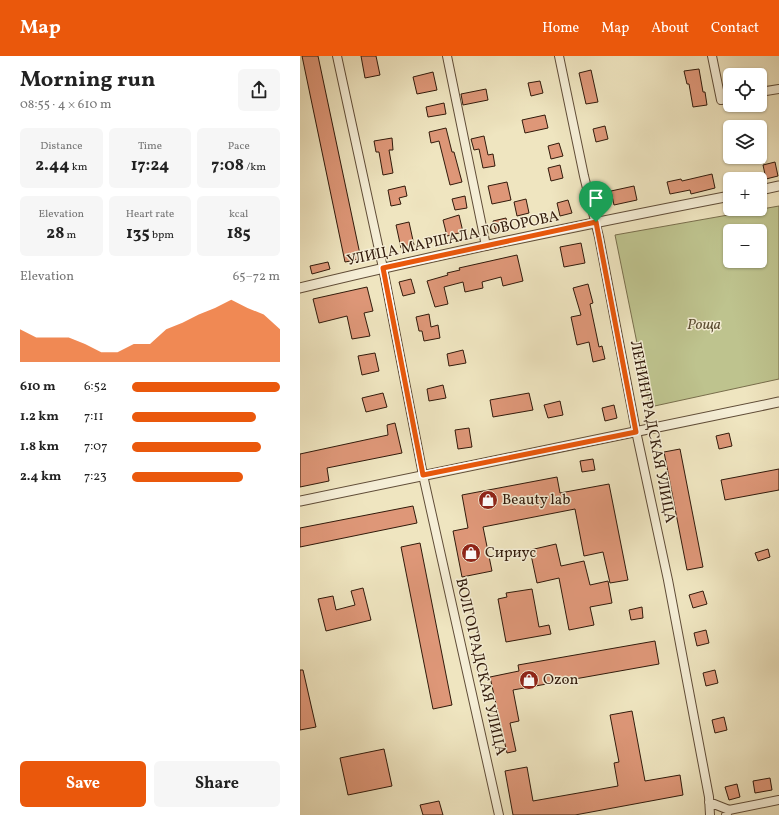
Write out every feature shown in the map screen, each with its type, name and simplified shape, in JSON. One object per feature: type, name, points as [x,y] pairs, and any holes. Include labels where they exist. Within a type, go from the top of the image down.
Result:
[{"type":"street","name":"ВОЛГОГРАДСКАЯ УЛИЦА","points":[[337,56],[383,268],[423,475],[499,815]]},
{"type":"street","points":[[447,56],[486,246]]},
{"type":"street","name":"ЛЕНИНГРАДСКАЯ УЛИЦА","points":[[559,56],[584,176],[596,222],[636,432],[668,580],[709,802],[710,815]]},
{"type":"street","points":[[712,56],[721,100],[723,100]]},
{"type":"street","points":[[767,91],[779,89]]},
{"type":"street","points":[[767,189],[779,186]]},
{"type":"street","name":"УЛИЦА МАРШАЛА ГОВОРОВА","points":[[300,288],[383,268],[596,222],[723,197]]},
{"type":"street","points":[[300,501],[779,402]]},
{"type":"street","points":[[709,802],[728,813],[779,800]]},
{"type":"green space","name":"Роща","points":[[779,206],[779,379],[650,407],[615,235],[723,216],[767,216],[767,208]]},
{"type":"building","points":[[302,56],[318,56],[361,259],[345,262]]},
{"type":"building","points":[[361,56],[376,56],[380,75],[365,78]]},
{"type":"building","points":[[699,69],[707,105],[693,107],[689,84],[687,84],[684,71]]},
{"type":"building","points":[[591,70],[598,102],[586,104],[579,73]]},
{"type":"building","points":[[433,72],[437,90],[417,94],[413,77]]},
{"type":"building","points":[[540,81],[543,93],[531,96],[528,83]]},
{"type":"building","points":[[486,89],[488,100],[463,105],[461,94]]},
{"type":"building","points":[[444,103],[446,114],[428,117],[426,107]]},
{"type":"building","points":[[545,115],[548,128],[525,133],[522,120]]},
{"type":"building","points":[[605,126],[608,139],[596,142],[593,129]]},
{"type":"building","points":[[446,128],[462,182],[450,185],[439,141],[431,143],[429,132]]},
{"type":"building","points":[[484,136],[488,155],[493,154],[495,166],[483,168],[479,149],[474,150],[471,139]]},
{"type":"building","points":[[392,138],[393,150],[389,150],[393,173],[383,175],[379,152],[376,152],[374,141]]},
{"type":"building","points":[[559,143],[563,156],[551,159],[548,146]]},
{"type":"building","points":[[775,162],[778,176],[767,179],[767,172],[764,172],[763,165]]},
{"type":"building","points":[[560,165],[563,178],[551,181],[548,168]]},
{"type":"building","points":[[712,174],[715,188],[691,194],[690,190],[670,194],[667,182],[681,179],[682,181]]},
{"type":"building","points":[[507,182],[511,200],[492,204],[488,186]]},
{"type":"building","points":[[405,186],[407,196],[399,198],[401,204],[391,206],[388,190]]},
{"type":"building","points":[[634,186],[637,200],[614,205],[611,191]]},
{"type":"building","points":[[465,196],[467,208],[455,210],[452,199]]},
{"type":"building","points":[[526,199],[529,213],[517,216],[514,202]]},
{"type":"building","points":[[568,200],[572,213],[560,216],[557,203]]},
{"type":"building","points":[[459,215],[463,232],[447,236],[443,220]]},
{"type":"building","points":[[506,218],[508,229],[496,232],[493,221]]},
{"type":"building","points":[[409,222],[414,245],[401,248],[396,225]]},
{"type":"building","points":[[581,243],[585,263],[564,267],[560,247]]},
{"type":"building","points":[[517,255],[523,281],[503,286],[501,277],[482,282],[483,288],[465,292],[463,282],[444,287],[448,304],[435,307],[427,281],[448,275],[447,273],[460,270],[459,268]]},
{"type":"building","points":[[328,262],[330,269],[312,274],[310,266]]},
{"type":"building","points":[[411,279],[415,293],[403,296],[399,282]]},
{"type":"building","points":[[588,284],[593,303],[590,304],[599,347],[602,346],[605,359],[593,362],[589,342],[577,345],[571,317],[581,315],[573,288]]},
{"type":"building","points":[[367,287],[373,311],[364,313],[370,336],[352,339],[347,316],[319,323],[313,299]]},
{"type":"building","points":[[429,314],[431,327],[438,325],[440,338],[424,341],[422,331],[419,331],[416,317]]},
{"type":"building","points":[[463,350],[466,363],[449,366],[447,354]]},
{"type":"building","points":[[375,353],[379,371],[362,375],[358,356]]},
{"type":"building","points":[[443,385],[446,398],[429,401],[427,389]]},
{"type":"building","points":[[383,393],[387,407],[366,412],[362,398]]},
{"type":"building","points":[[529,393],[533,410],[493,417],[490,400]]},
{"type":"building","points":[[560,401],[563,415],[548,418],[544,405]]},
{"type":"building","points":[[614,405],[617,418],[605,421],[602,408]]},
{"type":"building","points":[[395,423],[402,453],[327,468],[329,481],[300,487],[300,454],[388,435],[387,425]]},
{"type":"building","points":[[469,428],[472,447],[458,449],[455,430]]},
{"type":"building","points":[[729,433],[732,446],[719,449],[716,436]]},
{"type":"building","points":[[680,449],[703,567],[687,570],[664,452]]},
{"type":"building","points":[[593,459],[595,470],[582,472],[580,461]]},
{"type":"building","points":[[779,469],[779,490],[725,500],[721,480]]},
{"type":"building","points":[[557,477],[560,493],[609,484],[628,580],[610,583],[603,552],[584,556],[575,509],[483,527],[492,571],[462,577],[453,531],[468,528],[462,495]]},
{"type":"building","points":[[413,506],[417,523],[300,547],[300,528]]},
{"type":"building","points":[[420,543],[452,705],[433,709],[401,547]]},
{"type":"building","points":[[556,544],[561,566],[584,561],[590,585],[608,581],[612,603],[590,607],[594,625],[569,630],[559,578],[537,583],[530,550]]},
{"type":"building","points":[[768,549],[770,557],[758,561],[755,553]]},
{"type":"building","points":[[363,588],[371,620],[326,631],[318,599],[333,596],[336,610],[355,605],[351,591]]},
{"type":"building","points":[[532,589],[539,627],[549,625],[551,634],[506,642],[498,599],[507,597],[506,593]]},
{"type":"building","points":[[703,591],[707,604],[693,608],[689,595]]},
{"type":"building","points":[[642,607],[643,618],[631,620],[629,610]]},
{"type":"building","points":[[706,630],[709,643],[697,646],[694,633]]},
{"type":"building","points":[[655,641],[659,664],[513,690],[519,721],[510,723],[516,751],[507,753],[490,677],[519,671],[518,665]]},
{"type":"building","points":[[300,670],[303,670],[316,727],[300,730]]},
{"type":"building","points":[[715,670],[718,683],[706,686],[703,673]]},
{"type":"building","points":[[632,711],[645,781],[680,775],[683,795],[575,815],[513,815],[505,771],[527,767],[533,801],[618,786],[614,763],[619,762],[610,715]]},
{"type":"building","points":[[724,717],[727,730],[715,733],[712,720]]},
{"type":"building","points":[[384,749],[392,786],[348,795],[340,758]]},
{"type":"building","points":[[770,778],[772,790],[755,793],[753,781]]},
{"type":"building","points":[[737,784],[740,797],[729,800],[725,787]]},
{"type":"building","points":[[439,801],[443,815],[423,815],[420,805]]},
{"type":"place","name":"Beauty lab","points":[[488,500]]},
{"type":"place","name":"Сириус","points":[[471,553]]},
{"type":"place","name":"Ozon","points":[[529,680]]},
{"type":"route","points":[[596,222],[636,432],[423,475],[383,268],[596,222]]}]
